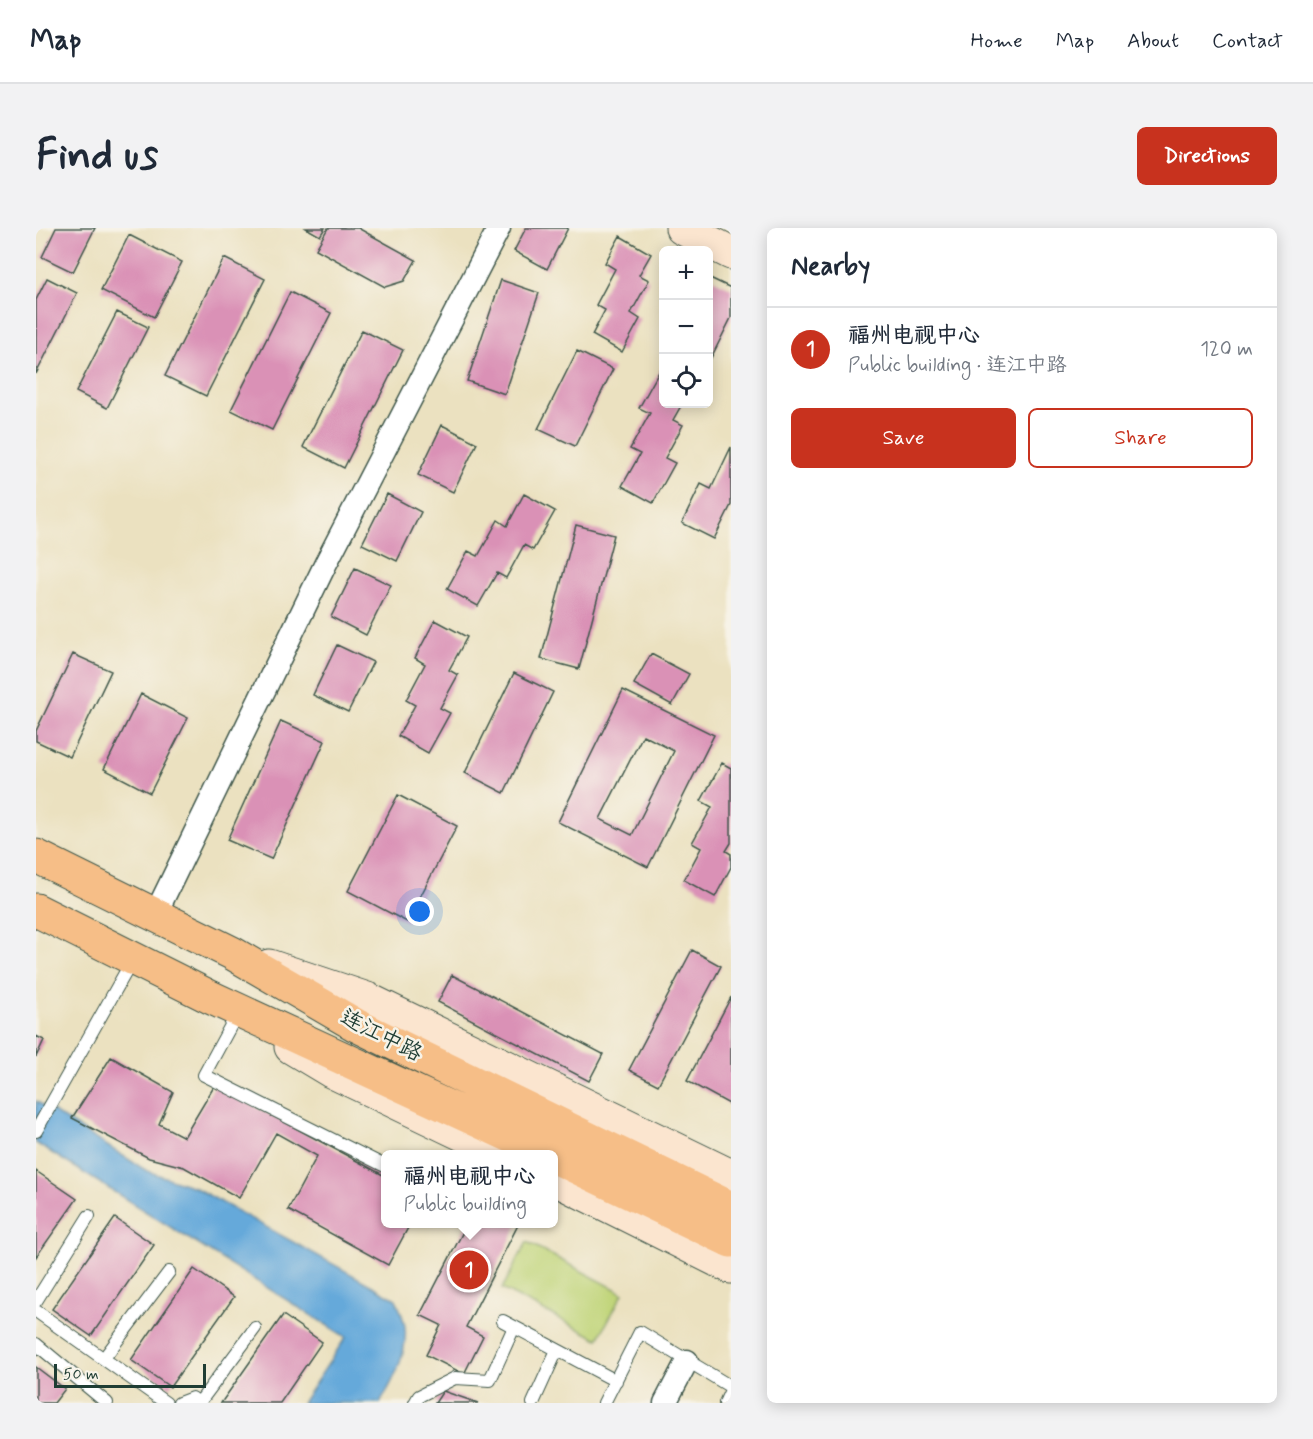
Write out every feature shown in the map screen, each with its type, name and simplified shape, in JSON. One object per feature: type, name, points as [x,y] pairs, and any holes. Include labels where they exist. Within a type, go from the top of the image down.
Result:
[{"type":"highway","name":"连江中路","points":[[36,856],[232,953],[356,1025],[731,1208]]},
{"type":"highway","name":"连江中路","points":[[36,910],[210,997],[540,1150]]},
{"type":"highway","name":"连江中路","points":[[558,1158],[731,1241]]},
{"type":"main road","points":[[682,228],[731,253]]},
{"type":"main road","points":[[232,953],[367,999],[731,1176]]},
{"type":"main road","points":[[210,997],[331,1071],[494,1150]]},
{"type":"main road","points":[[558,1180],[731,1267]]},
{"type":"street","points":[[155,915],[326,563],[499,228]]},
{"type":"street","points":[[665,1403],[687,1361]]},
{"type":"lane","points":[[36,1131],[133,958]]},
{"type":"lane","points":[[237,1014],[204,1075],[381,1164]]},
{"type":"lane","points":[[36,1301],[89,1216]]},
{"type":"lane","points":[[104,1358],[169,1272]]},
{"type":"lane","points":[[36,1311],[166,1403]]},
{"type":"lane","points":[[415,1403],[419,1396],[455,1378],[490,1380],[508,1324],[616,1381]]},
{"type":"lane","points":[[179,1403],[192,1398],[199,1403],[255,1328]]},
{"type":"lane","points":[[604,1403],[640,1332],[731,1389],[725,1403]]},
{"type":"lane","points":[[36,1344],[106,1403]]},
{"type":"lane","points":[[533,1403],[557,1350]]},
{"type":"green space","points":[[527,1242],[623,1293],[598,1339],[502,1289]]},
{"type":"water","points":[[36,1101],[147,1171],[194,1187],[396,1299],[404,1324],[404,1347],[394,1377],[380,1403],[302,1403],[346,1337],[36,1143]]},
{"type":"building","points":[[56,228],[95,228],[73,272],[42,257]]},
{"type":"building","points":[[306,228],[325,228],[320,236]]},
{"type":"building","points":[[328,228],[358,228],[416,260],[404,281],[385,287],[316,249]]},
{"type":"building","points":[[526,228],[568,228],[547,269],[514,251]]},
{"type":"building","points":[[129,235],[182,262],[154,317],[101,290]]},
{"type":"building","points":[[620,236],[651,254],[639,275],[649,280],[631,313],[640,319],[622,352],[592,335],[605,310],[596,305],[615,269],[605,263]]},
{"type":"building","points":[[224,258],[265,279],[206,396],[165,376]]},
{"type":"building","points":[[47,278],[77,293],[36,374],[36,300]]},
{"type":"building","points":[[713,279],[731,288],[731,318],[713,354]]},
{"type":"building","points":[[501,280],[539,293],[505,394],[467,381]]},
{"type":"building","points":[[290,292],[331,313],[272,430],[231,410]]},
{"type":"building","points":[[117,312],[148,327],[107,408],[76,392]]},
{"type":"building","points":[[362,330],[403,350],[344,468],[303,447]]},
{"type":"building","points":[[577,351],[613,369],[575,446],[538,429]]},
{"type":"building","points":[[659,372],[659,408],[680,408],[673,420],[683,425],[665,458],[675,463],[653,503],[622,486],[640,454],[630,449],[650,413],[639,408]]},
{"type":"building","points":[[442,425],[477,443],[453,492],[418,475]]},
{"type":"building","points":[[731,447],[731,505],[714,539],[682,523],[701,484],[711,489]]},
{"type":"building","points":[[387,494],[421,512],[397,561],[362,544]]},
{"type":"building","points":[[524,494],[555,511],[533,550],[524,545],[506,578],[497,573],[478,606],[447,589],[468,551],[478,556],[498,520],[507,526]]},
{"type":"building","points":[[576,525],[614,535],[579,669],[541,659]]},
{"type":"building","points":[[355,568],[391,585],[366,635],[331,617]]},
{"type":"building","points":[[435,620],[467,637],[449,670],[458,675],[440,708],[450,713],[428,753],[398,736],[415,705],[406,700],[425,664],[415,658]]},
{"type":"building","points":[[337,645],[373,662],[348,712],[313,695]]},
{"type":"building","points":[[73,654],[111,671],[70,757],[36,741],[36,731]]},
{"type":"building","points":[[651,654],[689,674],[672,705],[634,684]]},
{"type":"building","points":[[514,673],[553,692],[504,793],[465,773]]},
{"type":"building","points":[[623,690],[714,735],[648,867],[558,822]],"holes":[[[643,735],[674,751],[632,835],[600,819]]]},
{"type":"building","points":[[141,694],[188,718],[150,793],[104,769]]},
{"type":"building","points":[[281,721],[325,741],[271,859],[227,840]]},
{"type":"building","points":[[722,763],[731,768],[731,843],[726,851],[731,854],[731,867],[715,897],[684,880],[701,848],[692,843],[712,807],[701,801]]},
{"type":"building","points":[[398,795],[457,826],[407,922],[348,891]]},
{"type":"building","points":[[692,950],[721,966],[658,1085],[629,1070]]},
{"type":"building","points":[[452,975],[603,1054],[589,1081],[438,1002]]},
{"type":"building","points":[[731,997],[731,1105],[687,1081]]},
{"type":"building","points":[[36,1036],[44,1040],[36,1057]]},
{"type":"building","points":[[111,1057],[173,1092],[159,1124],[184,1137],[215,1085],[381,1174],[381,1228],[408,1228],[388,1265],[288,1210],[317,1156],[276,1133],[239,1198],[184,1167],[149,1158],[72,1118]]},
{"type":"building","points":[[36,1171],[77,1199],[36,1257]]},
{"type":"building","points":[[115,1218],[154,1245],[91,1336],[52,1309]]},
{"type":"building","points":[[465,1228],[516,1228],[466,1327],[483,1336],[464,1374],[426,1355],[441,1325],[420,1315]]},
{"type":"building","points":[[194,1269],[234,1297],[170,1387],[131,1360]]},
{"type":"building","points":[[283,1315],[322,1342],[280,1403],[221,1403]]},
{"type":"building","points":[[36,1367],[65,1389],[54,1403],[36,1403]]},
{"type":"building","points":[[443,1391],[478,1403],[435,1403]]},
{"type":"place","name":"福州电视中心","points":[[469,1270]]}]
